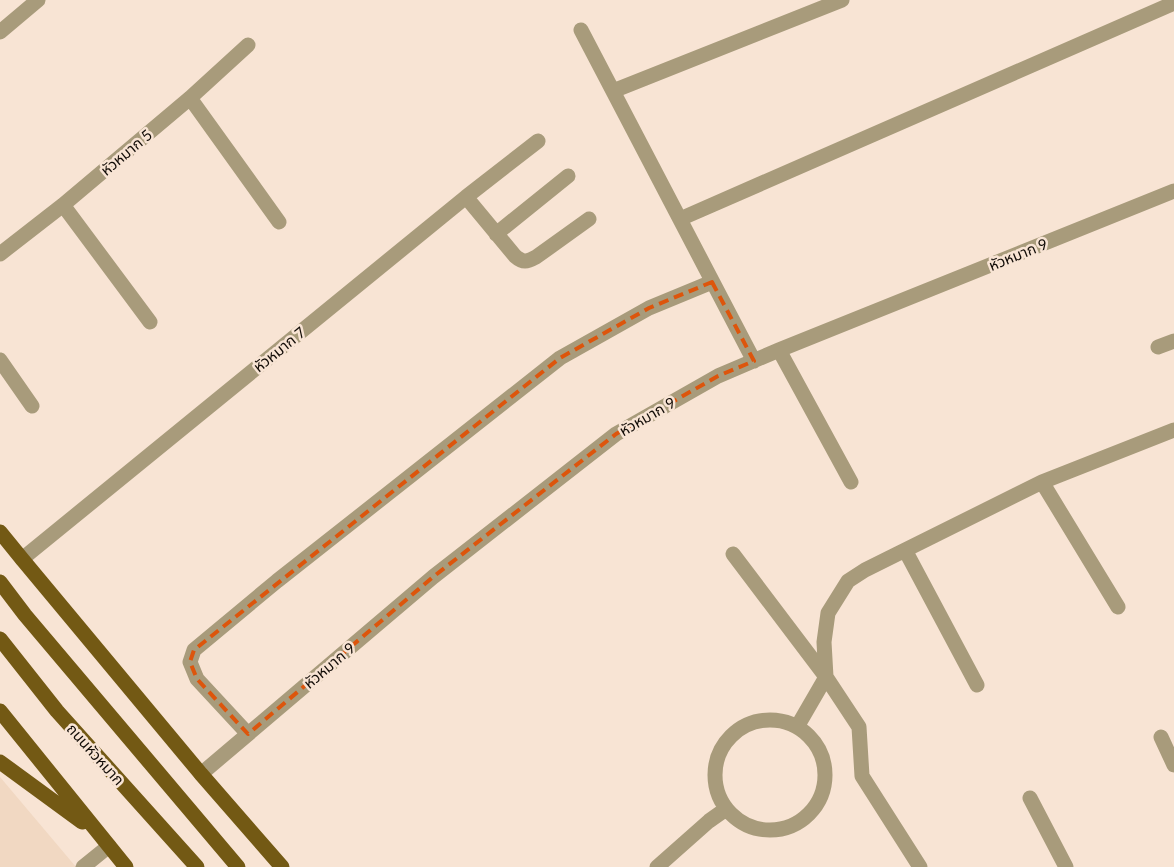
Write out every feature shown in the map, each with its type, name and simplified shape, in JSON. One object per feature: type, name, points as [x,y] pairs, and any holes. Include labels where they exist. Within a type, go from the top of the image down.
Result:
[{"type":"main road","points":[[0,532],[201,774],[282,867]]},
{"type":"main road","points":[[0,582],[25,615],[238,867]]},
{"type":"main road","name":"ถนนหัวหมาก","points":[[0,639],[57,711],[196,867]]},
{"type":"main road","points":[[0,711],[126,867]]},
{"type":"main road","points":[[0,762],[104,840]]},
{"type":"street","points":[[0,32],[38,0]]},
{"type":"street","points":[[612,91],[842,0]]},
{"type":"street","points":[[680,219],[1174,3]]},
{"type":"street","points":[[581,30],[754,360]]},
{"type":"street","name":"หัวหมาก 5","points":[[0,254],[63,205],[190,98],[248,45]]},
{"type":"street","points":[[190,98],[279,222]]},
{"type":"street","name":"หัวหมาก 7","points":[[22,559],[466,197],[538,141]]},
{"type":"street","points":[[496,234],[568,176]]},
{"type":"street","name":"หัวหมาก 9","points":[[201,774],[433,577],[616,434],[718,376],[754,360],[1174,192]]},
{"type":"street","points":[[466,197],[515,256],[524,262],[530,261],[589,219]]},
{"type":"street","points":[[63,205],[150,322]]},
{"type":"street","points":[[248,734],[197,679],[190,662],[194,650],[277,581],[560,358],[649,308],[712,282]]},
{"type":"street","points":[[1158,347],[1174,341]]},
{"type":"street","points":[[779,350],[851,482]]},
{"type":"street","points":[[0,360],[32,406]]},
{"type":"street","points":[[797,727],[826,678],[824,642],[828,613],[848,581],[865,570],[1042,482],[1174,430]]},
{"type":"street","points":[[1042,482],[1118,607]]},
{"type":"street","points":[[905,550],[977,685]]},
{"type":"street","points":[[733,554],[826,678],[859,727],[862,776],[920,867]]},
{"type":"street","points":[[759,720],[777,720],[797,727],[810,737],[820,752],[825,769],[824,787],[817,804],[806,817],[790,826],[773,830],[755,828],[739,821],[726,808],[718,792],[715,774],[718,755],[727,739],[741,727],[759,720]]},
{"type":"street","points":[[1161,737],[1174,765]]},
{"type":"street","points":[[1030,798],[1066,867]]},
{"type":"street","points":[[657,867],[726,808]]},
{"type":"street","points":[[83,867],[104,840]]},
{"type":"highlighted area","points":[[712,282],[754,361],[718,376],[616,434],[433,577],[248,734],[197,679],[190,662],[194,650],[560,358],[649,308]]},
{"type":"shaded area","points":[[0,777],[76,867],[0,867]]}]
